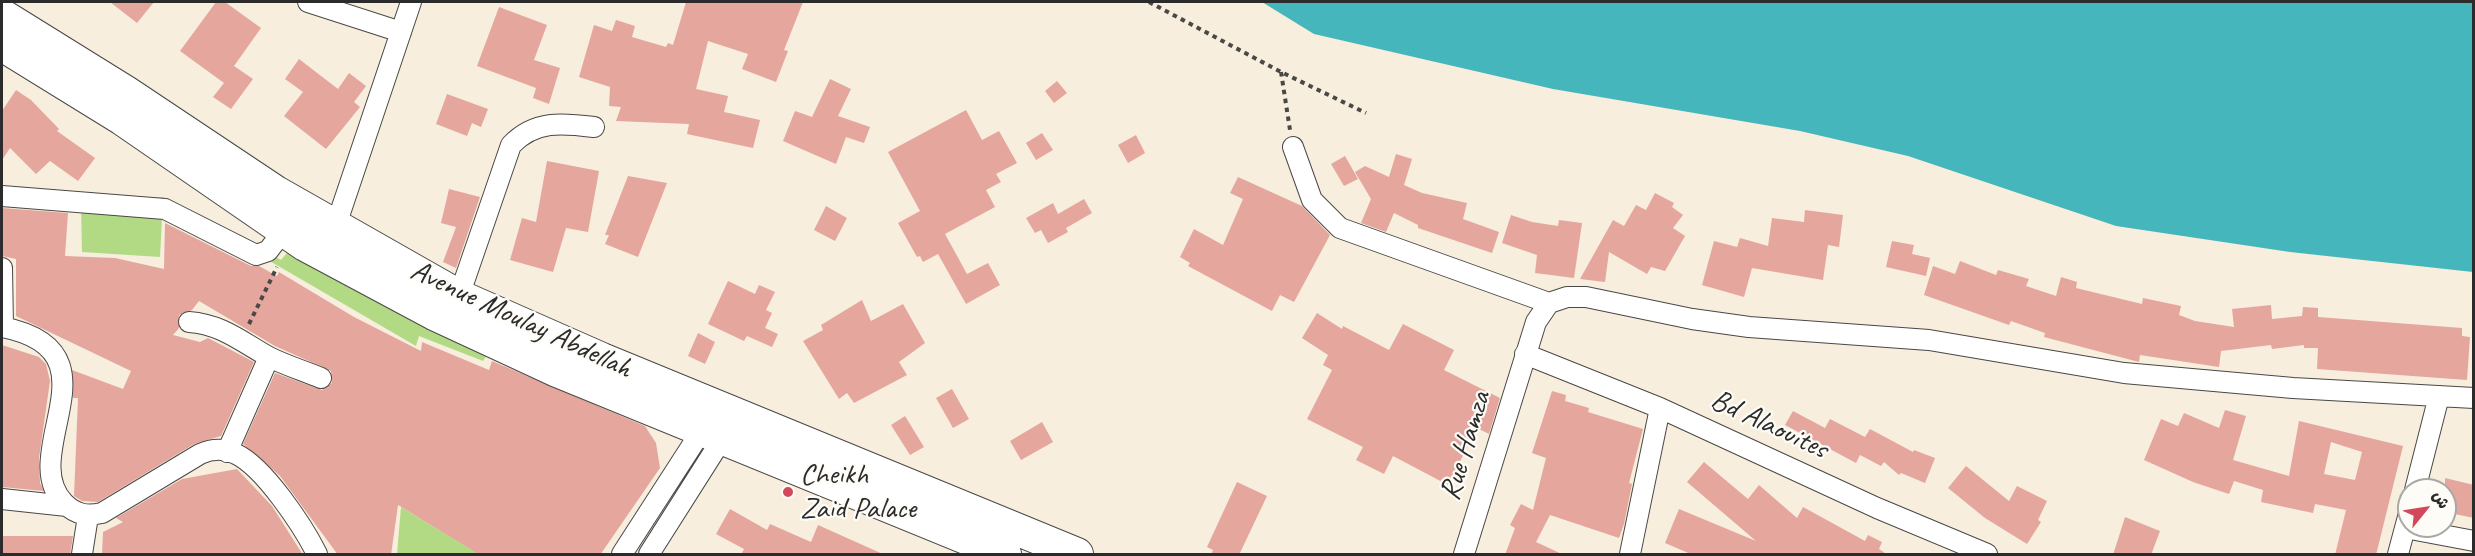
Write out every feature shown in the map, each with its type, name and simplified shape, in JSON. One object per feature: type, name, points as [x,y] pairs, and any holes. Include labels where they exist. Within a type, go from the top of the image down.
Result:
[{"type":"main road","name":"Avenue Moulay Abdellah","points":[[2,15],[334,228],[459,296],[602,359],[1077,555]]},
{"type":"main road","name":"Avenue Moulay Abdellah","points":[[2,45],[122,119],[277,238],[501,346],[1005,555]]},
{"type":"street","points":[[308,2],[401,32]]},
{"type":"street","points":[[334,228],[411,2]]},
{"type":"street","points":[[459,296],[511,145],[525,133],[558,123],[594,127]]},
{"type":"street","points":[[1293,147],[1312,200],[1340,228],[1549,303],[1567,297],[1586,297],[1692,319],[1749,327],[1929,340],[2124,373],[2192,381],[2474,398]]},
{"type":"street","points":[[2,196],[165,209],[250,254],[262,254],[277,238]]},
{"type":"street","points":[[2,268],[2,327],[37,337],[46,343],[60,363],[61,391],[51,472],[58,497],[68,507]]},
{"type":"street","name":"Rue Hamza","points":[[1464,555],[1525,354],[1536,322],[1549,303]]},
{"type":"street","points":[[189,322],[216,327],[242,339],[269,357],[321,378]]},
{"type":"street","name":"Bd Alaouites","points":[[1525,354],[1660,408],[1877,508],[1987,555]]},
{"type":"street","points":[[227,452],[269,357]]},
{"type":"street","points":[[2418,478],[2439,396]]},
{"type":"street","points":[[1630,555],[1660,408]]},
{"type":"street","points":[[712,435],[649,555],[625,550],[712,435]]},
{"type":"street","points":[[2,499],[68,507],[88,516],[102,513],[212,449],[244,459],[274,489],[317,555]]},
{"type":"street","points":[[82,555],[88,516]]},
{"type":"street","points":[[2457,536],[2474,541]]},
{"type":"street","points":[[2398,555],[2402,538]]},
{"type":"path","points":[[1149,2],[1281,72],[1366,113]]},
{"type":"path","points":[[1281,72],[1293,147]]},
{"type":"path","points":[[242,339],[277,269],[277,238]]},
{"type":"green space","points":[[163,197],[281,260],[291,248],[488,353],[483,361],[419,336],[416,346],[163,199],[160,257],[82,252],[81,206]]},
{"type":"green space","points":[[401,507],[479,554],[397,554]]},
{"type":"water","points":[[1262,2],[2473,2],[2473,272],[2290,252],[2116,226],[1908,156],[1800,131],[1553,89],[1314,34]]},
{"type":"building","points":[[110,2],[154,2],[137,23]]},
{"type":"building","points":[[216,2],[225,2],[261,28],[234,66],[253,79],[231,109],[213,97],[224,83],[180,51]]},
{"type":"building","points":[[686,2],[803,2],[784,50],[788,51],[776,82],[742,69],[748,54],[708,41],[696,89],[728,96],[724,112],[760,120],[753,148],[687,134],[689,124],[616,121],[621,107],[609,106],[610,87],[579,77],[594,25],[612,31],[616,20],[635,26],[632,37],[666,47],[668,43],[673,45]]},
{"type":"building","points":[[499,7],[547,25],[534,60],[560,68],[549,104],[533,98],[536,88],[477,66]]},
{"type":"building","points":[[299,59],[338,89],[349,73],[366,86],[354,102],[360,107],[326,149],[284,116],[303,92],[285,79]]},
{"type":"building","points":[[830,79],[851,89],[838,116],[870,127],[864,143],[846,137],[836,164],[783,141],[795,111],[812,117]]},
{"type":"building","points":[[1057,81],[1067,93],[1054,103],[1045,91]]},
{"type":"building","points":[[16,90],[31,100],[59,129],[57,131],[95,158],[78,181],[50,161],[36,174],[10,148],[2,160],[2,111]]},
{"type":"building","points":[[447,94],[488,109],[481,127],[472,123],[467,136],[436,124]]},
{"type":"building","points":[[966,110],[982,140],[999,131],[1017,163],[996,174],[1001,182],[986,190],[995,207],[945,234],[967,274],[988,263],[1000,285],[966,304],[938,254],[923,262],[920,256],[917,257],[898,223],[920,211],[888,152]]},
{"type":"building","points":[[1042,133],[1053,150],[1036,160],[1026,143]]},
{"type":"building","points":[[1136,135],[1145,153],[1128,163],[1118,145]]},
{"type":"building","points":[[1396,154],[1412,159],[1404,185],[1422,193],[1467,203],[1463,219],[1499,232],[1492,253],[1418,228],[1418,225],[1394,213],[1386,232],[1361,223],[1371,199],[1355,172],[1365,166],[1389,177]]},
{"type":"building","points":[[1345,156],[1358,179],[1344,186],[1331,164]]},
{"type":"building","points":[[547,161],[599,171],[588,232],[566,228],[553,272],[510,260],[522,218],[536,222]]},
{"type":"building","points":[[628,176],[667,183],[638,257],[605,244],[609,235],[605,235]]},
{"type":"building","points":[[1238,177],[1302,206],[1330,235],[1294,302],[1280,295],[1272,311],[1188,266],[1190,263],[1180,257],[1194,229],[1223,245],[1243,199],[1230,193]]},
{"type":"building","points":[[449,189],[480,197],[456,268],[443,262],[456,227],[441,223]]},
{"type":"building","points":[[1655,193],[1674,203],[1672,207],[1683,215],[1673,228],[1685,236],[1665,271],[1651,267],[1647,274],[1609,252],[1605,282],[1580,279],[1613,220],[1624,226],[1636,205],[1646,210]]},
{"type":"building","points":[[1084,199],[1092,213],[1066,228],[1068,232],[1048,243],[1041,230],[1035,233],[1026,218],[1053,203],[1058,214]]},
{"type":"building","points":[[826,206],[847,218],[835,241],[814,230]]},
{"type":"building","points":[[2,208],[68,213],[65,256],[115,258],[164,269],[165,223],[251,266],[259,266],[277,276],[279,272],[354,317],[421,351],[422,342],[489,370],[492,361],[645,426],[656,443],[660,468],[600,555],[480,555],[398,505],[391,555],[338,555],[280,476],[243,444],[275,373],[322,390],[332,383],[331,371],[275,346],[199,301],[192,310],[179,315],[179,328],[173,335],[200,342],[208,338],[254,362],[221,436],[194,444],[98,502],[82,501],[74,496],[78,398],[73,398],[72,370],[123,389],[131,371],[16,316],[16,259],[2,256]]},
{"type":"building","points":[[1805,210],[1843,215],[1839,247],[1828,245],[1823,280],[1752,268],[1744,297],[1702,285],[1714,241],[1737,247],[1740,238],[1768,246],[1772,218],[1804,222]]},
{"type":"building","points":[[1511,215],[1532,222],[1558,226],[1559,220],[1582,223],[1574,278],[1535,273],[1537,255],[1502,243]]},
{"type":"building","points":[[1892,241],[1914,245],[1912,254],[1930,258],[1926,276],[1886,267]]},
{"type":"building","points":[[1960,261],[1996,275],[1998,270],[2029,279],[2026,286],[2056,296],[2061,277],[2077,282],[2076,288],[2142,304],[2143,298],[2181,306],[2179,315],[2195,321],[2234,327],[2232,309],[2271,305],[2272,319],[2302,316],[2303,307],[2318,308],[2318,317],[2462,328],[2462,336],[2470,337],[2467,380],[2317,369],[2318,348],[2304,348],[2304,345],[2272,349],[2271,345],[2221,351],[2219,367],[2140,355],[2139,362],[2044,337],[2045,333],[2011,321],[2009,325],[1924,295],[1933,266],[1955,274]]},
{"type":"building","points":[[728,281],[755,294],[759,285],[775,292],[766,310],[772,313],[765,328],[778,334],[772,347],[747,336],[744,341],[708,324]]},
{"type":"building","points":[[862,300],[871,321],[903,304],[925,343],[899,362],[907,375],[854,403],[847,393],[839,399],[803,341],[823,330],[821,325]]},
{"type":"building","points":[[1317,313],[1342,329],[1343,326],[1389,350],[1403,324],[1454,350],[1444,370],[1500,398],[1489,434],[1477,428],[1448,485],[1393,456],[1384,474],[1356,460],[1363,447],[1307,419],[1332,370],[1323,365],[1328,355],[1302,338]]},
{"type":"building","points":[[698,333],[715,342],[705,364],[688,356]]},
{"type":"building","points":[[2,345],[39,357],[46,364],[50,381],[39,458],[40,483],[44,491],[2,487]]},
{"type":"building","points":[[952,389],[969,419],[953,428],[936,398]]},
{"type":"building","points":[[1552,391],[1566,395],[1565,401],[1589,408],[1588,412],[1643,429],[1629,483],[1632,484],[1624,524],[1619,538],[1550,515],[1536,542],[1564,555],[1505,555],[1515,528],[1510,525],[1521,504],[1533,510],[1546,458],[1532,453]]},
{"type":"building","points":[[2225,410],[2246,416],[2233,460],[2289,476],[2299,421],[2403,446],[2376,555],[2335,555],[2346,510],[2315,504],[2313,513],[2261,502],[2263,490],[2234,481],[2229,494],[2193,482],[2144,460],[2161,419],[2178,426],[2184,413],[2219,428]],"holes":[[[2331,442],[2362,452],[2355,480],[2324,474]]]},
{"type":"building","points":[[1793,411],[1825,428],[1830,419],[1865,437],[1870,429],[1913,452],[1914,450],[1935,458],[1925,483],[1901,473],[1899,475],[1884,462],[1881,466],[1860,455],[1856,463],[1785,425]]},
{"type":"building","points":[[905,416],[924,447],[910,455],[891,425]]},
{"type":"building","points":[[1042,422],[1053,442],[1021,460],[1010,441]]},
{"type":"building","points":[[1704,462],[1748,499],[1759,485],[1797,518],[1803,507],[1865,541],[1868,535],[1882,542],[1879,549],[1888,555],[1693,555],[1665,543],[1679,509],[1756,541],[1687,482]]},
{"type":"building","points":[[1966,466],[2009,501],[2017,486],[2047,501],[2038,520],[2041,522],[2027,544],[1985,518],[1948,488]]},
{"type":"building","points":[[237,469],[272,506],[303,555],[102,555],[103,532],[123,522],[116,518],[182,479]]},
{"type":"building","points":[[2457,481],[2474,485],[2474,518],[2457,514]]},
{"type":"building","points":[[1237,482],[1267,496],[1239,555],[1211,555],[1213,550],[1207,547]]},
{"type":"building","points":[[730,509],[767,530],[770,524],[811,542],[818,525],[885,555],[741,555],[744,549],[716,534]]},
{"type":"building","points":[[2125,517],[2160,531],[2151,555],[2113,555]]},
{"type":"building","points":[[2,536],[73,536],[70,555],[2,555]]},
{"type":"place","name":"Cheikh Zaid Palace","points":[[788,492]]}]
